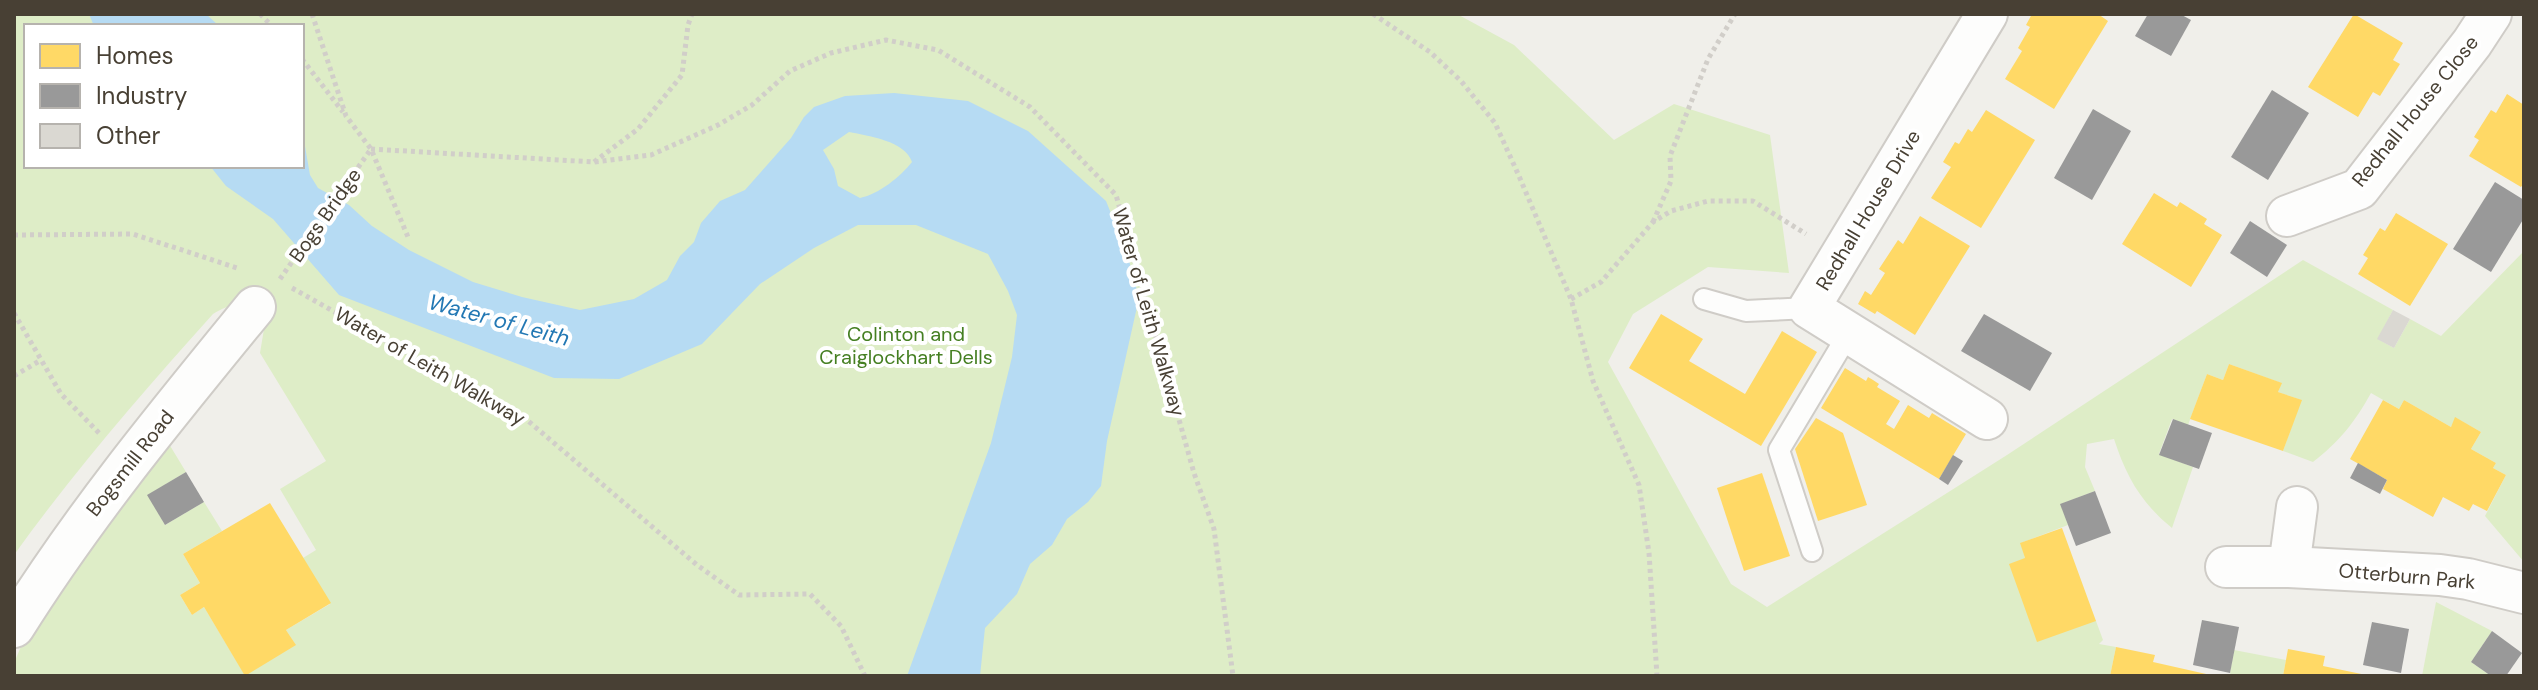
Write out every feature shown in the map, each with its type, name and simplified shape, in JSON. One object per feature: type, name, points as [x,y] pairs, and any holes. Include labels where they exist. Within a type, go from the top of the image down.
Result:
[{"type":"street","name":"Redhall House Drive","points":[[1987,14],[1809,308],[1987,419]]},
{"type":"street","name":"Redhall House Close","points":[[2287,216],[2359,189],[2491,14]]},
{"type":"street","name":"Bogsmill Road","points":[[14,627],[127,462],[261,287]]},
{"type":"street","points":[[2289,567],[2297,507]]},
{"type":"street","name":"Otterburn Park","points":[[2226,567],[2440,575],[2524,593]]},
{"type":"lane","points":[[1704,299],[1746,311],[1809,308]]},
{"type":"lane","points":[[1812,551],[1779,450],[1849,333]]},
{"type":"path","points":[[312,14],[346,116]]},
{"type":"path","points":[[594,162],[638,129],[682,75],[692,14]]},
{"type":"path","points":[[1373,14],[1430,52],[1461,81],[1495,123],[1571,299],[1593,381],[1639,485],[1649,553],[1657,676]]},
{"type":"path","points":[[1571,299],[1601,282],[1653,222],[1671,181],[1670,156],[1708,59],[1735,14]]},
{"type":"path","name":"Water of Leith Walkway","points":[[371,149],[594,162],[651,155],[718,125],[752,105],[790,71],[831,53],[886,40],[938,50],[1030,107],[1116,195],[1194,473],[1214,529],[1233,676]]},
{"type":"path","points":[[304,62],[371,149],[408,237]]},
{"type":"path","name":"Bogs Bridge","points":[[261,287],[371,149]]},
{"type":"path","points":[[1653,222],[1671,211],[1708,201],[1753,201],[1840,256]]},
{"type":"path","name":"Water of Leith Walkway","points":[[14,235],[133,234],[381,336],[527,420],[686,556],[739,595],[810,594],[841,626],[865,676]]},
{"type":"path","points":[[14,313],[61,394],[127,462]]},
{"type":"path","points":[[14,376],[41,360]]},
{"type":"green space","name":"Colinton and Craiglockhart Dells","points":[[14,14],[1457,14],[1514,45],[1614,140],[1674,104],[1770,135],[1789,273],[1708,267],[1633,314],[1608,362],[1731,584],[1767,607],[2007,455],[2303,260],[2393,310],[2378,339],[2394,348],[2410,319],[2441,336],[2524,251],[2524,562],[2485,516],[2506,475],[2493,468],[2496,463],[2471,449],[2481,432],[2456,418],[2451,427],[2404,400],[2399,409],[2371,393],[2346,431],[2313,462],[2283,451],[2301,400],[2278,392],[2281,383],[2229,364],[2223,380],[2207,374],[2188,425],[2172,419],[2159,454],[2193,467],[2172,528],[2136,488],[2114,439],[2087,444],[2085,467],[2095,491],[2061,504],[2068,525],[2021,543],[2025,558],[2096,621],[2103,640],[2099,644],[2116,647],[2110,676],[14,676],[14,663],[25,637],[121,499],[169,444],[186,472],[148,495],[165,525],[204,502],[222,531],[183,554],[200,583],[180,595],[192,615],[204,607],[245,675],[295,644],[286,630],[330,604],[303,558],[316,550],[280,489],[326,461],[260,353],[264,329],[261,318],[232,306],[213,314],[85,462],[14,555]]},
{"type":"green space","points":[[2436,602],[2492,631],[2471,662],[2491,676],[2422,676]]},
{"type":"green space","points":[[2234,650],[2286,660],[2283,676],[2232,676]]},
{"type":"water","points":[[89,14],[206,14],[217,24],[93,24]]},
{"type":"water","name":"Water of Leith","points":[[894,93],[968,101],[1028,131],[1106,201],[1127,253],[1139,298],[1107,441],[1101,486],[1088,502],[1067,519],[1052,545],[1030,564],[1017,594],[985,628],[980,676],[907,676],[991,443],[1012,357],[1017,315],[988,254],[916,225],[858,225],[814,248],[760,284],[702,344],[619,379],[554,378],[339,295],[273,219],[226,186],[212,168],[304,168],[304,140],[310,175],[318,188],[349,205],[372,226],[409,250],[473,282],[580,310],[634,299],[667,280],[680,256],[694,242],[701,223],[720,201],[745,190],[814,107],[845,96]],"holes":[[[849,132],[876,138],[902,149],[912,162],[889,184],[860,198],[838,186],[834,169],[823,150]]]},
{"type":"building: Homes","points":[[2032,14],[2098,14],[2108,21],[2054,109],[2005,79],[2022,51],[2018,48],[2030,27],[2026,25]]},
{"type":"building: Homes","points":[[2354,14],[2403,43],[2393,60],[2400,64],[2380,96],[2373,92],[2358,117],[2308,87]]},
{"type":"building: Homes","points":[[2507,94],[2524,105],[2524,183],[2521,187],[2469,156],[2479,140],[2474,137],[2491,110],[2496,113]]},
{"type":"building: Homes","points":[[1986,110],[2035,140],[1981,228],[1931,198],[1951,167],[1943,162],[1955,142],[1959,144],[1968,129],[1972,132]]},
{"type":"building: Homes","points":[[2154,193],[2177,207],[2180,202],[2207,219],[2204,224],[2222,235],[2191,287],[2122,244]]},
{"type":"building: Homes","points":[[2396,213],[2448,244],[2410,306],[2358,274],[2368,258],[2363,255],[2380,228],[2385,231]]},
{"type":"building: Homes","points":[[1920,216],[1970,246],[1915,335],[1877,311],[1875,314],[1858,304],[1865,291],[1871,295],[1885,273],[1879,269],[1898,240],[1903,244]]},
{"type":"building: Homes","points":[[1661,314],[1703,339],[1689,361],[1745,394],[1782,331],[1817,352],[1761,446],[1629,368]]},
{"type":"building: Homes","points":[[2229,364],[2282,383],[2278,392],[2302,400],[2283,451],[2190,419],[2207,374],[2223,380]]},
{"type":"building: Homes","points":[[1845,368],[1866,381],[1868,377],[1873,380],[1879,384],[1877,387],[1900,401],[1886,424],[1894,429],[1908,405],[1929,418],[1932,413],[1966,434],[1939,479],[1821,408]]},
{"type":"building: Homes","points":[[2383,400],[2399,409],[2404,400],[2451,427],[2455,417],[2481,432],[2471,449],[2496,463],[2493,468],[2506,475],[2487,511],[2473,504],[2469,511],[2443,497],[2433,517],[2383,489],[2387,480],[2350,459]]},
{"type":"building: Homes","points":[[1816,418],[1843,433],[1867,505],[1818,521],[1795,449]]},
{"type":"building: Homes","points":[[1762,473],[1790,556],[1744,571],[1717,488]]},
{"type":"building: Homes","points":[[270,503],[331,603],[286,630],[296,645],[245,676],[204,607],[192,615],[180,595],[200,583],[183,554]]},
{"type":"building: Homes","points":[[2062,528],[2096,621],[2037,642],[2009,564],[2025,558],[2020,543]]},
{"type":"building: Homes","points":[[2116,647],[2155,655],[2153,662],[2215,676],[2110,676]]},
{"type":"building: Homes","points":[[2288,649],[2325,656],[2323,666],[2371,676],[2283,676]]},
{"type":"building: Industry","points":[[2148,14],[2180,14],[2191,20],[2171,56],[2135,36]]},
{"type":"building: Industry","points":[[2272,90],[2309,113],[2268,180],[2231,157]]},
{"type":"building: Industry","points":[[2093,109],[2131,131],[2092,200],[2054,178]]},
{"type":"building: Industry","points":[[2495,182],[2524,200],[2524,218],[2491,272],[2453,249]]},
{"type":"building: Industry","points":[[2250,221],[2287,245],[2267,277],[2230,253]]},
{"type":"building: Industry","points":[[1984,314],[2052,353],[2030,391],[1961,351]]},
{"type":"building: Industry","points":[[2173,419],[2212,433],[2199,469],[2159,455]]},
{"type":"building: Industry","points":[[1953,455],[1963,461],[1948,485],[1939,479]]},
{"type":"building: Industry","points":[[2358,463],[2387,480],[2380,494],[2350,478]]},
{"type":"building: Industry","points":[[186,472],[204,502],[165,525],[147,495]]},
{"type":"building: Industry","points":[[2095,491],[2111,533],[2076,546],[2060,504]]},
{"type":"building: Industry","points":[[2202,620],[2239,627],[2230,673],[2193,665]]},
{"type":"building: Industry","points":[[2372,622],[2409,629],[2401,673],[2363,665]]},
{"type":"building: Industry","points":[[2492,631],[2522,653],[2506,676],[2491,676],[2471,662]]},
{"type":"building: Other","points":[[2393,310],[2410,319],[2394,348],[2377,339]]}]
